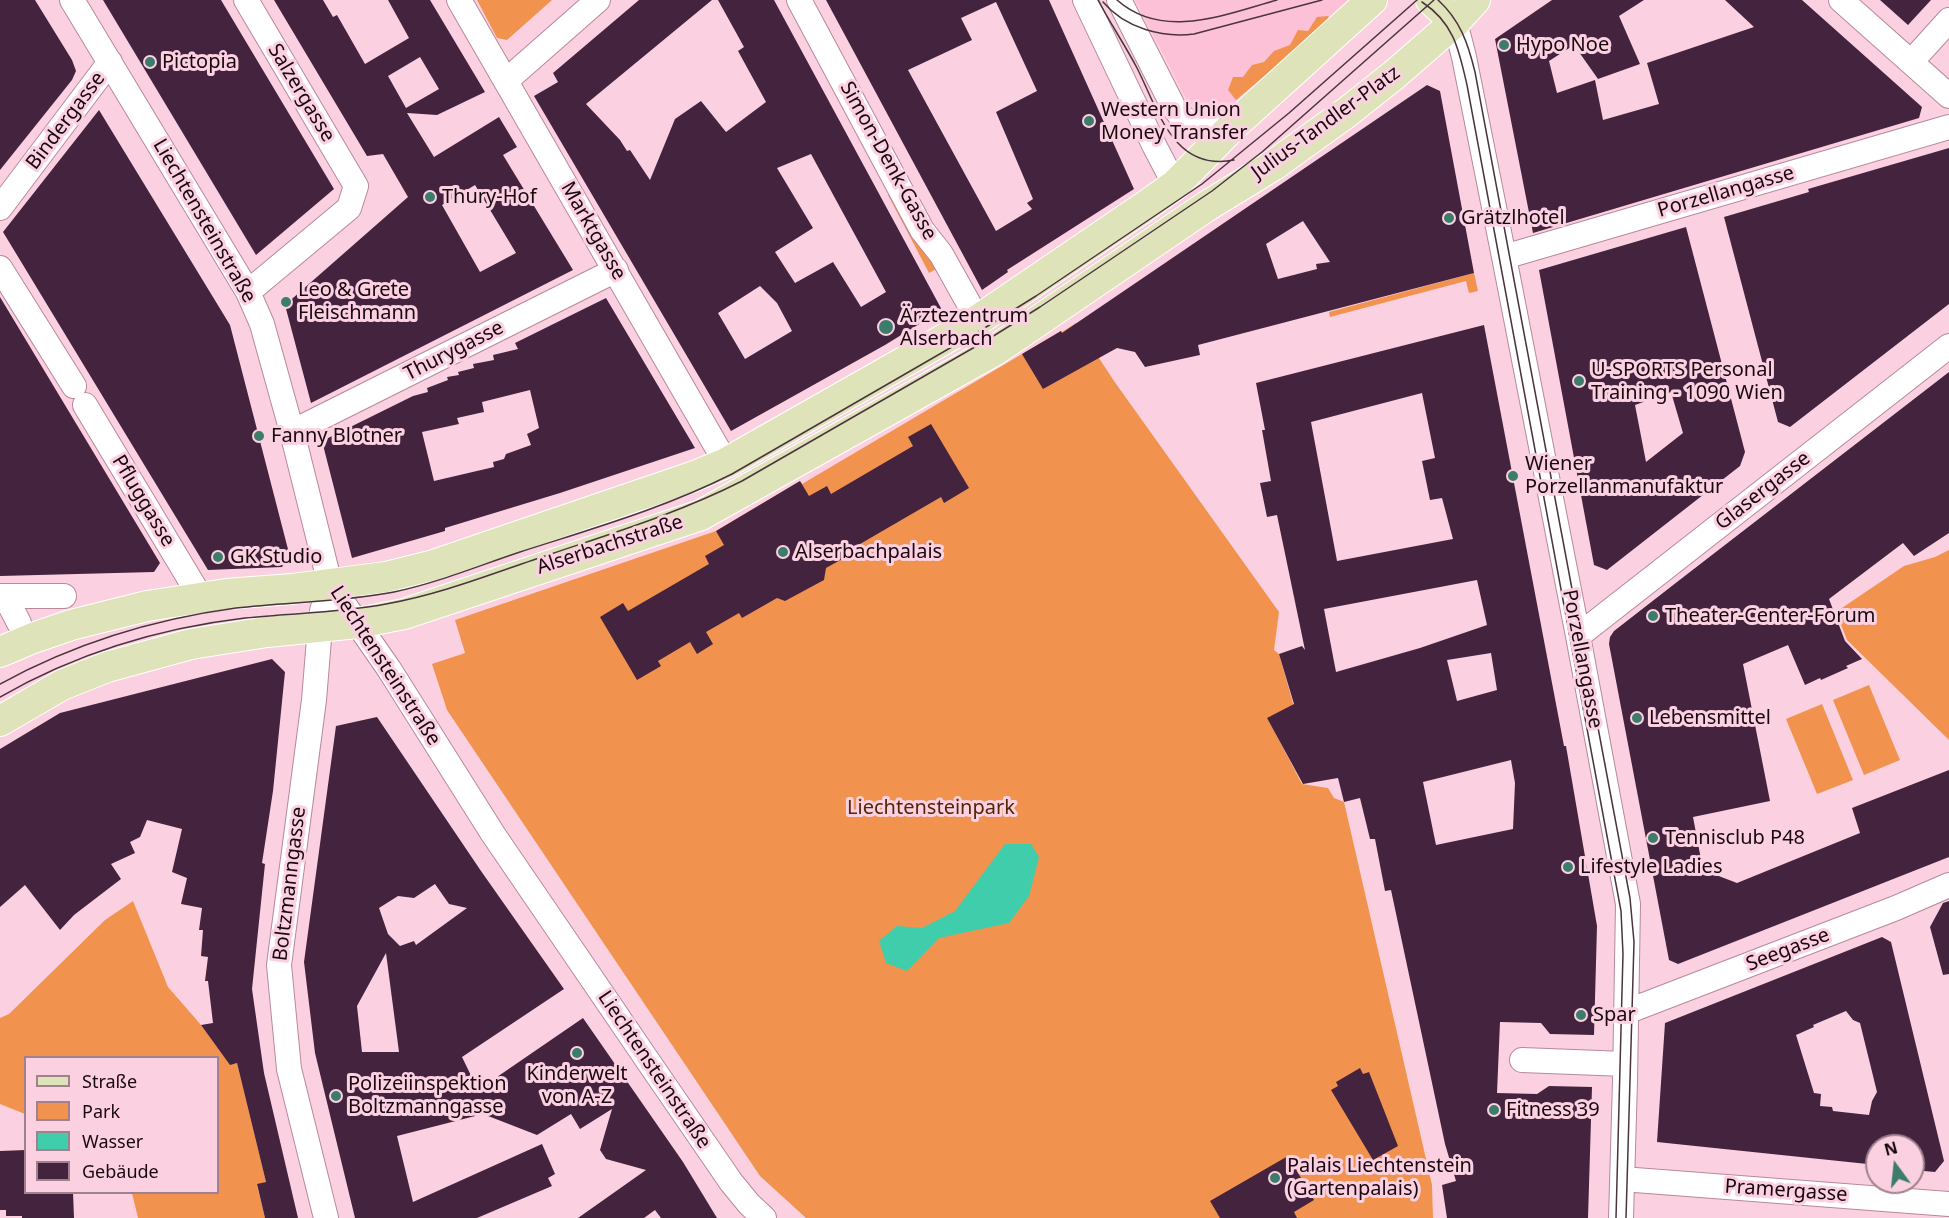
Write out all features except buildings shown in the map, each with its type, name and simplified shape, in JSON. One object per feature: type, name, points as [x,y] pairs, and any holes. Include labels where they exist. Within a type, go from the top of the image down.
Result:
[{"type":"main road","points":[[1207,206],[1191,204],[1175,186],[1234,125],[1372,0]]},
{"type":"main road","points":[[1431,0],[1455,22]]},
{"type":"main road","name":"Julius-Tandler-Platz","points":[[1167,234],[1207,206],[1274,165],[1346,113],[1455,22],[1475,0]]},
{"type":"main road","name":"Alserbachstraße","points":[[0,652],[44,634],[147,606],[386,577],[434,565],[692,477],[726,463],[978,320],[1175,186]]},
{"type":"main road","name":"Alserbachstraße","points":[[0,721],[62,685],[107,667],[191,644],[238,636],[358,623],[405,614],[701,515],[994,351],[1167,234]]},
{"type":"street","name":"Liechtensteinstraße","points":[[72,0],[248,292],[262,324],[330,584],[358,623],[493,834],[650,1064],[731,1182],[764,1218]]},
{"type":"street","name":"Salzergasse","points":[[246,0],[356,186],[349,208],[248,292]]},
{"type":"street","name":"Marktgasse","points":[[459,0],[726,463]]},
{"type":"street","points":[[507,80],[598,0]]},
{"type":"street","name":"Simon-Denk-Gasse","points":[[799,0],[922,230],[941,254],[978,320]]},
{"type":"street","points":[[1085,0],[1175,186]]},
{"type":"street","points":[[1119,0],[1173,106],[1181,117],[1209,128],[1234,125]]},
{"type":"street","points":[[1841,0],[1949,96]]},
{"type":"street","points":[[1911,62],[1949,20]]},
{"type":"street","name":"Porzellangasse","points":[[1455,22],[1504,257],[1628,904],[1621,1218]]},
{"type":"street","name":"Bindergasse","points":[[0,208],[110,62]]},
{"type":"street","name":"Porzellangasse","points":[[1504,257],[1949,127]]},
{"type":"street","name":"Pfluggasse","points":[[0,268],[201,598]]},
{"type":"street","name":"Thurygasse","points":[[292,432],[616,270]]},
{"type":"street","name":"Glasergasse","points":[[1578,636],[1949,346]]},
{"type":"street","name":"Boltzmanngasse","points":[[326,1218],[289,1069],[279,965],[314,700],[322,611],[330,584]]},
{"type":"street","points":[[2,596],[64,596]]},
{"type":"street","points":[[2,596],[19,623]]},
{"type":"street","name":"Seegasse","points":[[1626,1012],[1896,908],[1949,885]]},
{"type":"street","points":[[1522,1060],[1625,1064]]},
{"type":"street","name":"Pramergasse","points":[[1622,1179],[1949,1204]]},
{"type":"shaded area","points":[[1135,0],[1354,0],[1234,103],[1223,111],[1214,113],[1199,110],[1187,100]]},
{"type":"green space","points":[[477,0],[552,0],[507,40],[497,38]]},
{"type":"green space","points":[[1328,16],[1331,20],[1236,100],[1228,90],[1233,77],[1243,77],[1252,65],[1264,62],[1274,51],[1290,45],[1298,30],[1308,31],[1317,17]]},
{"type":"green space","points":[[893,193],[938,268],[929,273],[888,195]]},
{"type":"green space","points":[[1474,273],[1478,291],[1469,293],[1466,281],[1330,317],[1329,312]]},
{"type":"green space","name":"Liechtensteinpark","points":[[1076,323],[1114,381],[1279,612],[1274,650],[1279,654],[1304,742],[1268,719],[1302,784],[1328,788],[1334,798],[1344,802],[1432,1185],[1433,1218],[806,1218],[760,1176],[447,710],[432,664],[465,653],[455,620],[716,531],[800,481],[802,484]]},
{"type":"green space","points":[[1949,550],[1949,740],[1847,640],[1836,612],[1904,566],[1935,557]]},
{"type":"green space","points":[[1869,685],[1900,760],[1864,775],[1833,700]]},
{"type":"green space","points":[[1822,704],[1853,780],[1817,794],[1786,719]]},
{"type":"green space","points":[[133,901],[168,987],[201,1025],[230,1064],[237,1063],[266,1182],[257,1185],[265,1218],[138,1218],[132,1194],[219,1194],[219,1056],[24,1056],[24,1114],[0,1104],[0,1018],[9,1014],[105,920]]},
{"type":"water","points":[[1005,844],[1031,844],[1039,857],[1029,896],[1009,923],[939,938],[907,971],[886,963],[879,941],[897,926],[922,928],[955,911]]},
{"type":"tram line","points":[[1098,0],[1132,59],[1170,134],[1182,147],[1196,156],[1213,161],[1234,160]]},
{"type":"tram line","points":[[1117,0],[1135,12],[1154,19],[1174,22],[1216,17],[1277,0]]},
{"type":"tram line","points":[[1103,2],[1122,19],[1133,25],[1157,32],[1182,35],[1194,34],[1322,0]]},
{"type":"tram line","points":[[0,684],[85,645],[145,626],[236,608],[335,600],[394,592],[426,584],[654,508],[732,474],[983,329],[1202,184],[1289,113],[1417,0]]},
{"type":"tram line","points":[[0,697],[58,668],[150,636],[245,618],[369,607],[449,589],[648,521],[742,481],[987,340],[1212,191],[1262,152],[1434,0]]},
{"type":"tram line","points":[[1438,0],[1458,24],[1475,72],[1630,898],[1634,942],[1626,1218]]},
{"type":"tram line","points":[[1422,2],[1433,10],[1454,38],[1467,85],[1621,911],[1623,954],[1616,1218]]},
{"type":"place","name":"Hypo Noe","points":[[1504,45]]},
{"type":"place","name":"Pictopia","points":[[150,62]]},
{"type":"place","name":"Western Union Money Transfer","points":[[1089,121]]},
{"type":"place","name":"Thury-Hof","points":[[430,197]]},
{"type":"place","name":"Grätzlhotel","points":[[1449,218]]},
{"type":"place","name":"Leo & Grete Fleischmann","points":[[286,302]]},
{"type":"place","name":"Ärztezentrum Alserbach","points":[[886,327]]},
{"type":"place","name":"U-SPORTS Personal Training - 1090 Wien","points":[[1579,381]]},
{"type":"place","name":"Fanny Blotner","points":[[259,436]]},
{"type":"place","name":"Wiener Porzellanmanufaktur","points":[[1513,476]]},
{"type":"place","name":"Alserbachpalais","points":[[783,552]]},
{"type":"place","name":"GK Studio","points":[[218,557]]},
{"type":"place","name":"Theater-Center-Forum","points":[[1653,616]]},
{"type":"place","name":"Lebensmittel","points":[[1637,718]]},
{"type":"place","name":"Tennisclub P48","points":[[1653,838]]},
{"type":"place","name":"Lifestyle Ladies","points":[[1568,867]]},
{"type":"place","name":"Spar","points":[[1581,1015]]},
{"type":"place","name":"Kinderwelt von A-Z","points":[[577,1053]]},
{"type":"place","name":"Polizeiinspektion Boltzmanngasse","points":[[336,1096]]},
{"type":"place","name":"Fitness 39","points":[[1494,1110]]},
{"type":"place","name":"Palais Liechtenstein (Gartenpalais)","points":[[1275,1178]]}]
